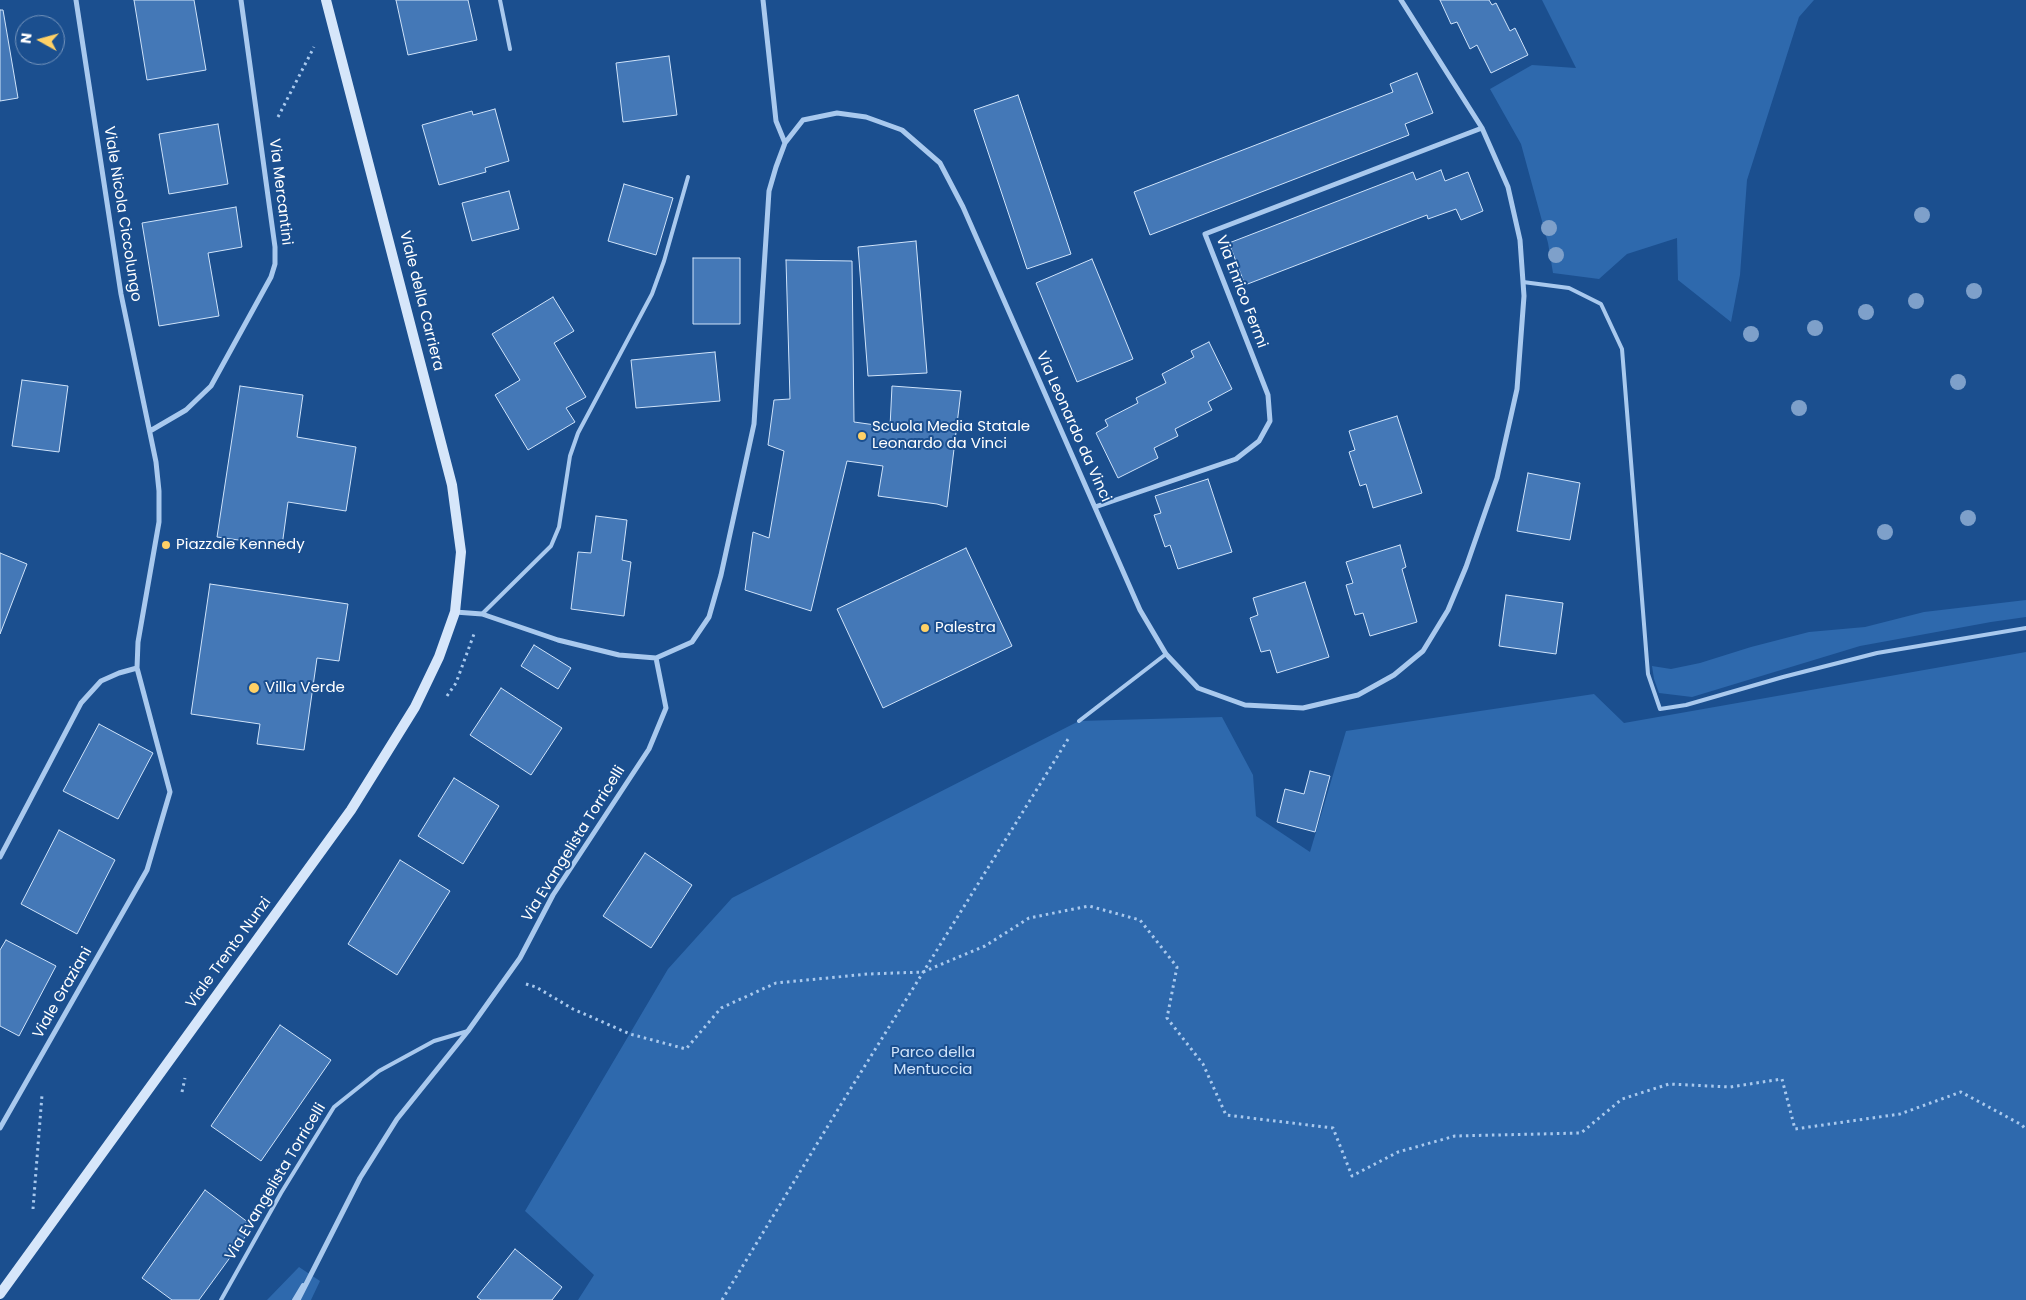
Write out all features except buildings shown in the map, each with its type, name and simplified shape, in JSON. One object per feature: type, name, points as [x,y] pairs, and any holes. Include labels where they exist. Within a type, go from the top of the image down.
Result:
[{"type":"main road","name":"Viale della Carriera","points":[[326,0],[452,485],[461,552],[455,612]]},
{"type":"main road","name":"Viale Trento Nunzi","points":[[0,1294],[351,810],[415,707],[439,657],[455,612]]},
{"type":"street","name":"Viale Nicola Ciccolungo","points":[[76,0],[121,294],[150,431]]},
{"type":"street","name":"Via Mercantini","points":[[150,431],[186,410],[212,385],[271,277],[275,264],[275,247],[241,0]]},
{"type":"street","points":[[762,0],[776,120],[785,143]]},
{"type":"street","name":"Via Leonardo da Vinci","points":[[455,612],[482,614],[558,640],[619,655],[656,658],[692,642],[709,617],[721,575],[754,424],[770,191],[785,143],[804,120],[837,114],[866,118],[902,130],[940,163],[963,207],[1140,610],[1166,654],[1198,688],[1245,705],[1303,708],[1358,695],[1394,675],[1424,651],[1448,610],[1466,567],[1497,478],[1517,389],[1524,296],[1520,240],[1508,187],[1482,128],[1401,0]]},
{"type":"street","name":"Via Enrico Fermi","points":[[1095,507],[1236,459],[1259,441],[1270,421],[1268,395],[1205,234],[1482,128]]},
{"type":"street","points":[[0,858],[81,703],[101,681],[137,668],[138,642],[158,522],[158,491],[150,431]]},
{"type":"street","name":"Via Evangelista Torricelli","points":[[296,1300],[360,1178],[396,1119],[468,1031],[520,958],[566,874],[649,748],[666,708],[656,658]]},
{"type":"street","name":"Viale Graziani","points":[[0,1128],[147,870],[170,792],[137,668]]},
{"type":"lane","points":[[500,0],[510,49]]},
{"type":"lane","points":[[482,614],[551,546],[559,527],[570,456],[578,433],[652,294],[664,261],[688,177]]},
{"type":"lane","points":[[1523,282],[1569,288],[1601,304],[1622,349],[1648,674],[1660,709],[1686,705],[1783,677],[1877,653],[2026,628]]},
{"type":"lane","points":[[1080,720],[1166,654]]},
{"type":"lane","name":"Via Evangelista Torricelli","points":[[221,1300],[281,1192],[334,1107],[379,1071],[434,1041],[468,1031]]},
{"type":"path","points":[[262,148],[330,16]]},
{"type":"path","points":[[722,1300],[1080,720]]},
{"type":"path","points":[[506,978],[536,987],[573,1009],[630,1034],[686,1049],[721,1008],[776,983],[868,974],[923,972],[985,946],[1029,918],[1089,906],[1140,920],[1177,967],[1167,1018],[1203,1064],[1226,1115],[1333,1128],[1352,1176],[1398,1152],[1455,1136],[1581,1134],[1622,1099],[1669,1084],[1730,1087],[1782,1079],[1795,1129],[1900,1114],[1961,1092],[2022,1125],[2026,1130]]},
{"type":"path","points":[[33,1213],[43,1086]]},
{"type":"green space","points":[[1542,0],[1814,0],[1799,17],[1747,180],[1740,275],[1731,322],[1678,280],[1677,238],[1627,254],[1599,279],[1553,273],[1548,243],[1521,144],[1490,89],[1532,65],[1576,68]]},
{"type":"green space","points":[[2026,600],[2026,617],[1860,646],[1692,697],[1659,693],[1654,679],[1652,666],[1671,669],[1700,663],[1809,632],[1865,627],[1924,612]]},
{"type":"green space","name":"Parco della Mentuccia","points":[[2026,652],[2026,1300],[578,1300],[594,1275],[525,1211],[668,969],[732,898],[1079,721],[1222,717],[1253,775],[1256,816],[1310,852],[1346,731],[1594,694],[1624,723]]},
{"type":"green space","points":[[299,1267],[320,1281],[311,1300],[267,1300]]},
{"type":"place","name":"Scuola Media Statale Leonardo da Vinci","points":[[862,436]]},
{"type":"place","name":"Piazzale Kennedy","points":[[166,545]]},
{"type":"place","name":"Palestra","points":[[925,628]]},
{"type":"place","name":"Villa Verde","points":[[254,688]]}]
